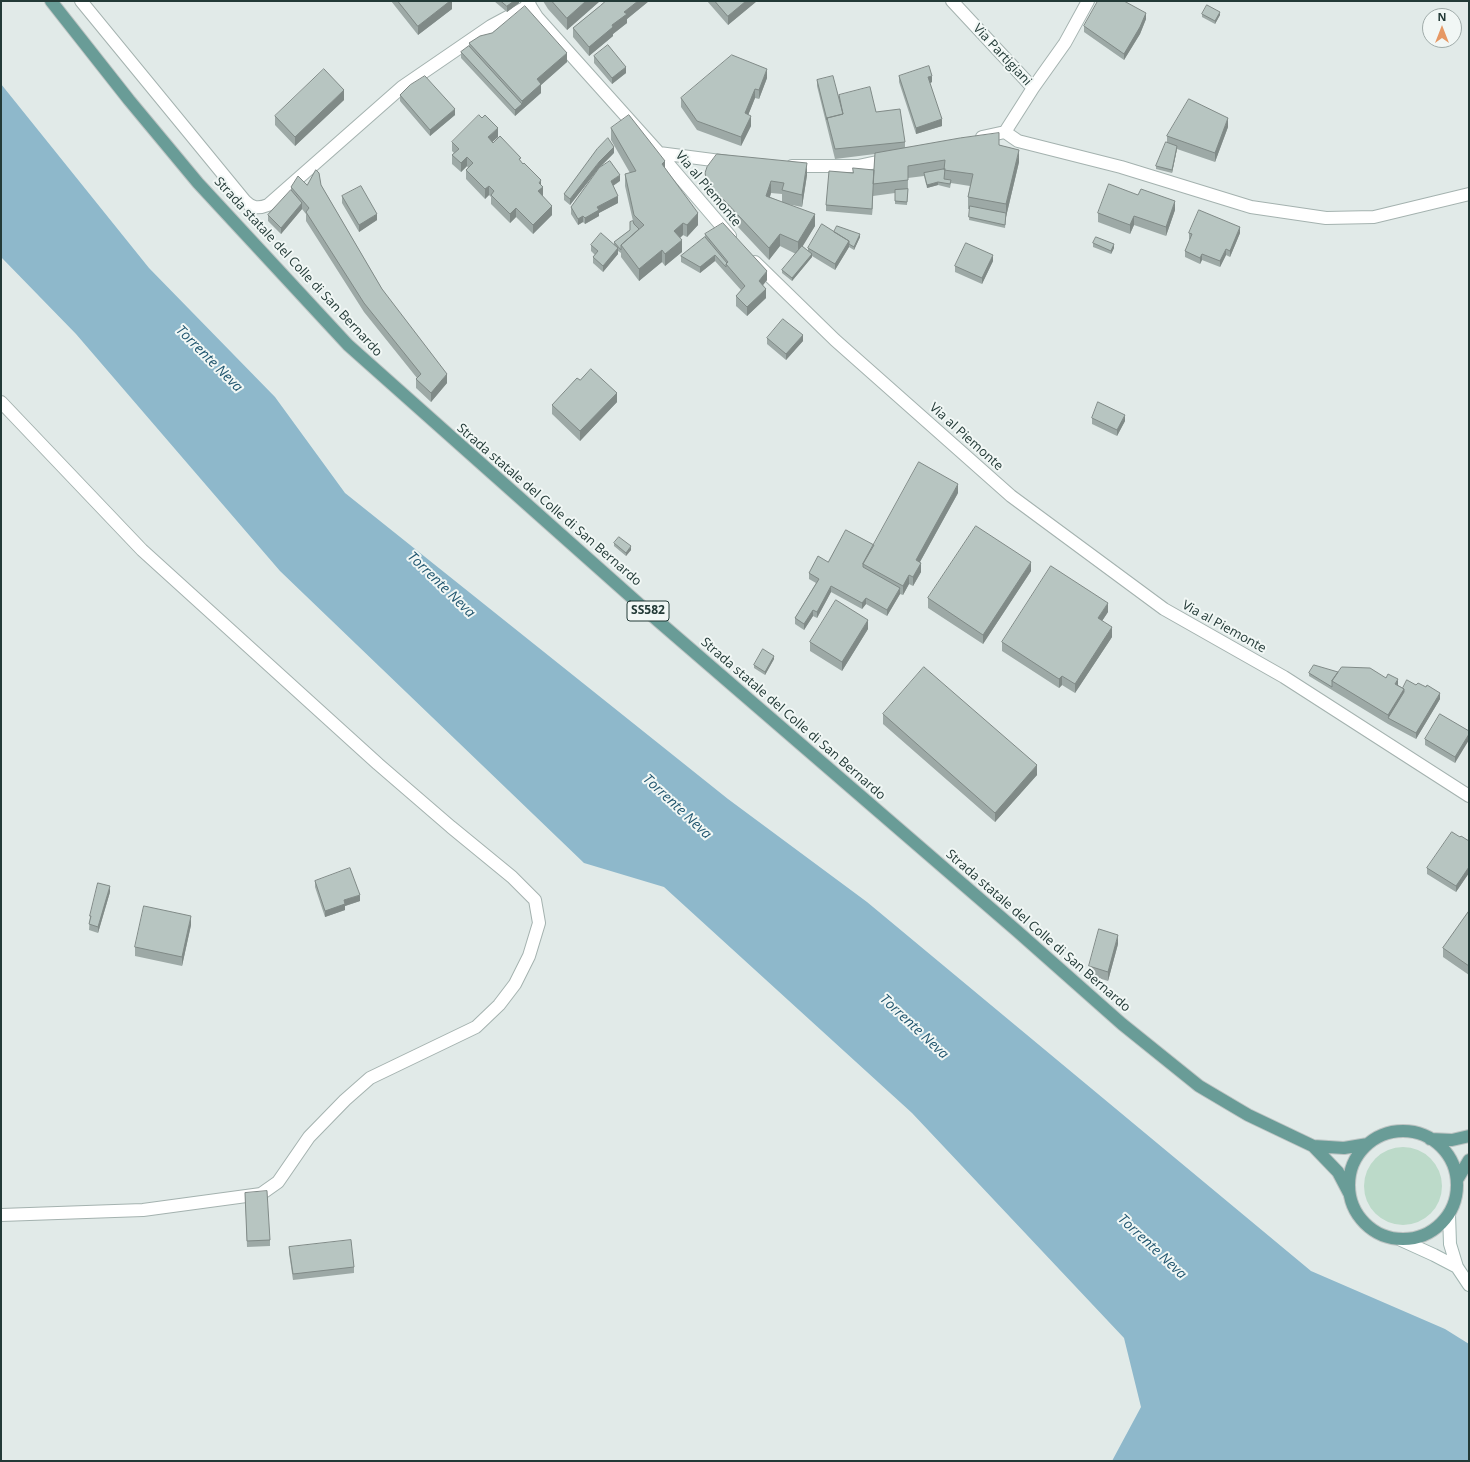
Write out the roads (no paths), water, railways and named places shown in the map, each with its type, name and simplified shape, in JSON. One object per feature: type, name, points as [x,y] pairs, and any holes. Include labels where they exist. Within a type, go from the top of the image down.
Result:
[{"type":"main road","name":"Strada statale del Colle di San Bernardo","points":[[51,1],[129,100],[198,183],[348,345],[657,620],[1157,1053],[1199,1086],[1224,1101],[1248,1115],[1313,1146],[1338,1172],[1349,1193]]},
{"type":"main road","points":[[1402,1131],[1419,1134],[1430,1139],[1440,1146],[1448,1155],[1455,1169],[1457,1180],[1455,1200],[1449,1214],[1441,1224],[1431,1232],[1413,1238],[1401,1240],[1382,1236],[1366,1226],[1354,1211],[1349,1193],[1349,1178],[1353,1163],[1361,1150],[1384,1134],[1402,1131]]},
{"type":"main road","points":[[1430,1139],[1452,1140],[1469,1136]]},
{"type":"main road","name":"Strada statale del Colle di San Bernardo","points":[[1313,1146],[1344,1148],[1368,1144]]},
{"type":"main road","points":[[1457,1180],[1469,1160]]},
{"type":"street","points":[[81,1],[245,201],[250,206],[260,208],[268,206],[402,87],[491,26],[529,3]]},
{"type":"street","name":"Via Partigiani","points":[[952,1],[1033,88],[1005,132]]},
{"type":"street","points":[[1033,88],[1065,43],[1088,1]]},
{"type":"street","name":"Via al Piemonte","points":[[529,3],[537,17],[659,153],[737,244]]},
{"type":"street","points":[[967,141],[1005,132],[1018,141],[1120,167],[1251,207],[1326,218],[1374,217],[1469,194]]},
{"type":"street","points":[[659,153],[743,164]]},
{"type":"street","points":[[781,166],[858,166],[901,157]]},
{"type":"street","name":"Via al Piemonte","points":[[748,254],[835,340],[1011,496],[1164,609],[1284,677],[1469,796]]},
{"type":"street","points":[[1,402],[142,550],[378,764],[450,827],[512,877],[535,900],[539,923],[529,956],[515,984],[500,1005],[476,1027],[370,1078],[345,1100],[309,1137],[278,1182],[261,1194],[143,1210],[1,1215]]},
{"type":"street","points":[[1449,1214],[1450,1244],[1457,1267],[1469,1285]]},
{"type":"street","points":[[1401,1240],[1434,1254],[1457,1267]]},
{"type":"water","name":"Torrente Neva","points":[[1,84],[149,268],[275,397],[345,493],[728,799],[867,902],[1311,1271],[1445,1329],[1469,1344],[1469,1461],[1112,1461],[1141,1407],[1124,1338],[912,1113],[664,887],[584,863],[280,571],[76,334],[1,257]]}]
